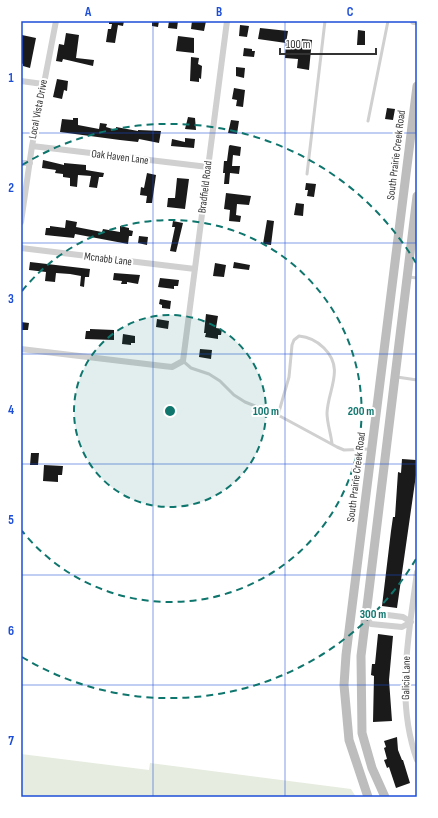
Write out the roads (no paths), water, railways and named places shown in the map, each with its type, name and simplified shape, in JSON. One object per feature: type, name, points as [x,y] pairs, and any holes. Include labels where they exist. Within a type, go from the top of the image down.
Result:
[{"type":"main road","name":"South Prairie Creek Road","points":[[368,797],[349,740],[344,685],[371,449],[417,86]]},
{"type":"main road","points":[[385,797],[372,768],[362,734],[360,656],[417,196]]},
{"type":"main road","points":[[351,615],[365,616]]},
{"type":"street","name":"Local Vista Drive","points":[[21,222],[32,146],[56,21]]},
{"type":"street","name":"Bradfield Road","points":[[183,361],[227,21]]},
{"type":"street","points":[[21,81],[43,84]]},
{"type":"street","name":"Oak Haven Lane","points":[[32,146],[208,167]]},
{"type":"street","points":[[21,163],[30,162]]},
{"type":"street","name":"Mcnabb Lane","points":[[21,248],[195,269]]},
{"type":"street","points":[[21,350],[168,367],[172,367],[183,361]]},
{"type":"street","name":"Galicia Lane","points":[[417,576],[410,622],[404,686],[406,712],[412,745],[417,760]]},
{"type":"street","points":[[372,613],[403,617],[410,622],[402,627],[371,624],[365,616],[372,613]]},
{"type":"lane","points":[[307,174],[325,21]]},
{"type":"lane","points":[[368,121],[388,21]]},
{"type":"lane","points":[[407,277],[417,278]]},
{"type":"lane","points":[[278,415],[289,377],[292,345],[294,340],[299,336],[308,337],[318,343],[328,353],[335,365],[333,386],[327,413],[332,444]]},
{"type":"lane","points":[[183,361],[191,368],[214,378],[234,396],[278,415],[344,450],[371,449]]},
{"type":"lane","points":[[395,377],[417,380]]}]
